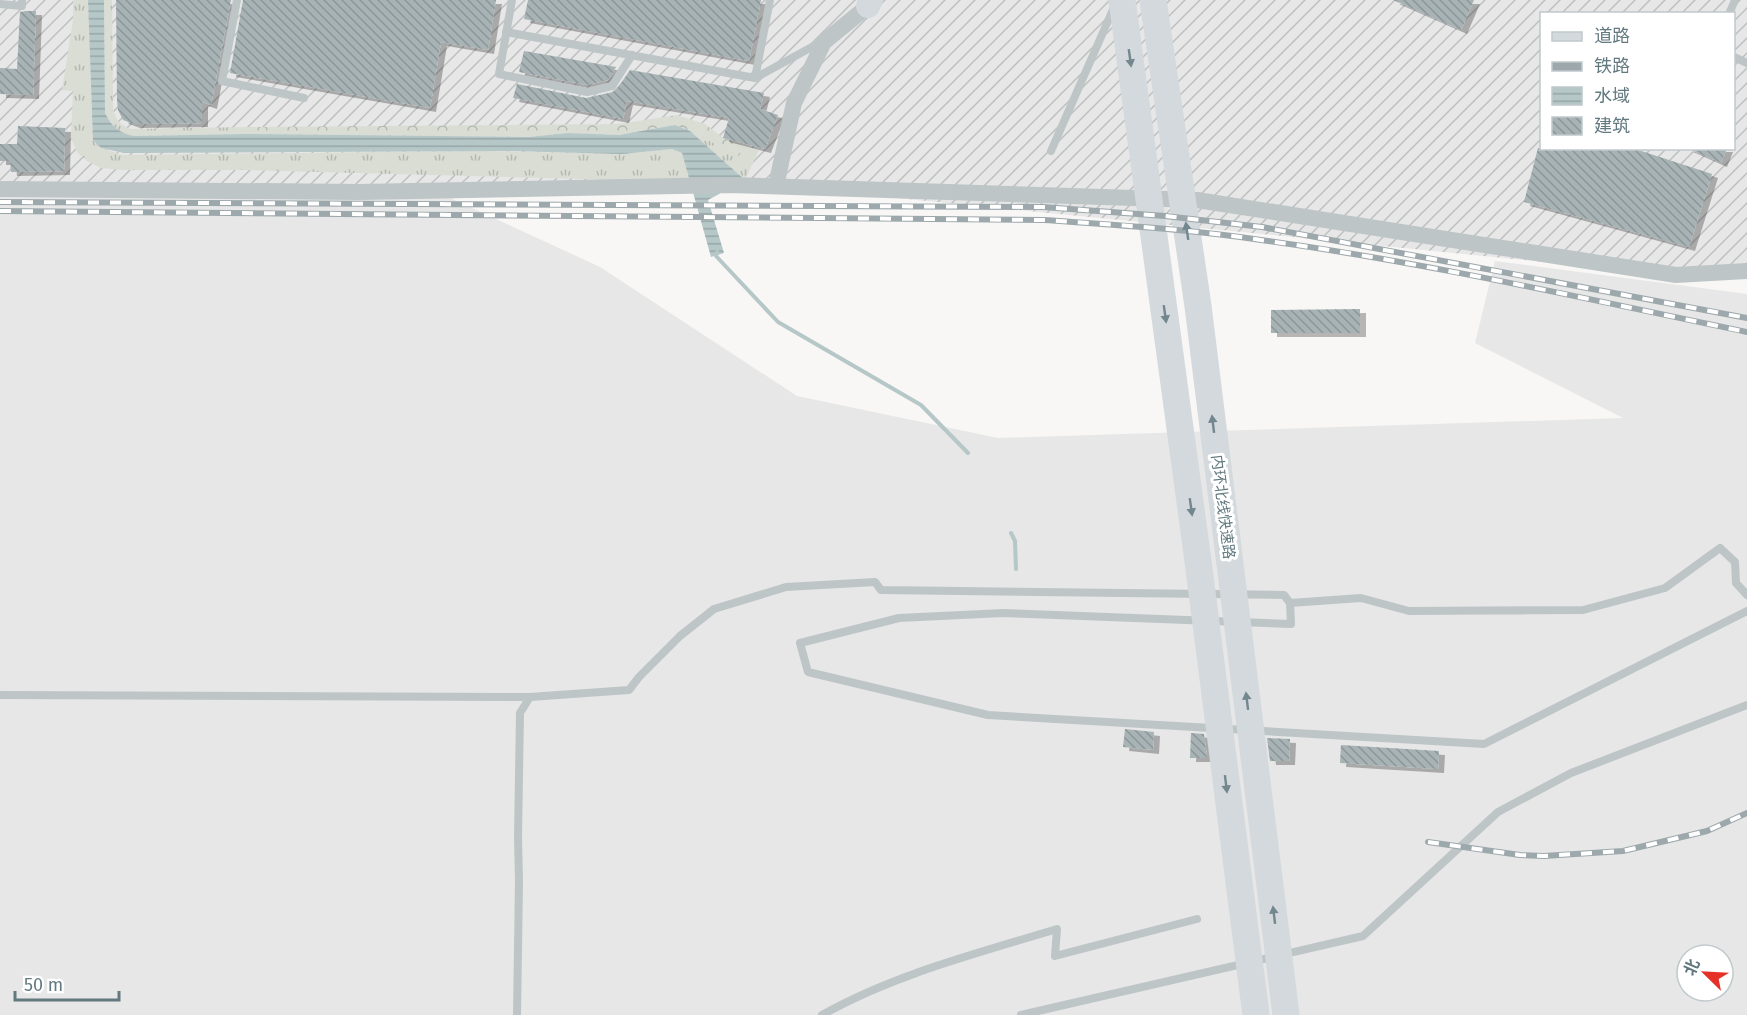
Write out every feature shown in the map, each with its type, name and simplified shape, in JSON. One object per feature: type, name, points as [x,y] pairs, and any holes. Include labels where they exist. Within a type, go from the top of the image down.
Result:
[{"type":"highway","name":"内环北线快速路","points":[[1122,0],[1197,549],[1256,1015]]},
{"type":"highway","name":"内环北线快速路","points":[[1152,0],[1198,306],[1287,1015]]},
{"type":"street","points":[[777,186],[794,102],[825,42],[870,2]]},
{"type":"street","points":[[0,189],[359,192],[730,185],[1197,200],[1676,274],[1747,271]]},
{"type":"lane","points":[[0,4],[22,6],[22,0]]},
{"type":"lane","points":[[237,0],[222,81],[304,98]]},
{"type":"lane","points":[[512,0],[499,74],[587,92],[612,86],[632,55]]},
{"type":"lane","points":[[755,78],[770,0]]},
{"type":"lane","points":[[1051,151],[1117,0]]},
{"type":"lane","points":[[506,32],[755,78],[832,36]]},
{"type":"lane","points":[[1290,603],[1361,598],[1409,611],[1583,610],[1665,588],[1720,548],[1735,562],[1737,583],[1747,595]]},
{"type":"lane","points":[[0,695],[530,697],[629,690],[680,636],[714,609],[786,587],[875,582],[881,590],[1284,595],[1290,603],[1292,624],[992,614],[899,618],[801,643],[808,672],[988,715],[1484,744],[1747,611]]},
{"type":"lane","points":[[517,1015],[520,713],[530,697]]},
{"type":"lane","points":[[1021,1015],[1363,936],[1498,813],[1571,773],[1747,705]]},
{"type":"lane","points":[[822,1015],[850,999],[950,960],[1057,929],[1055,956],[1197,919]]},
{"type":"shaded area","points":[[0,0],[1747,0],[1747,271],[1676,275],[776,186],[0,187]]},
{"type":"shaded area","points":[[0,185],[429,188],[600,267],[797,396],[998,438],[1623,418],[1475,343],[1495,261],[1747,294],[1747,1015],[0,1015]]},
{"type":"green space","points":[[73,0],[88,0],[93,140],[101,148],[123,155],[481,151],[622,154],[672,149],[682,153],[690,182],[101,168],[87,161],[77,152],[71,138],[73,91],[62,90],[73,20]]},
{"type":"green space","points":[[104,0],[112,0],[113,110],[119,122],[131,129],[246,127],[246,134],[134,136],[120,131],[113,125],[105,113]]},
{"type":"green space","points":[[677,115],[705,124],[723,138],[742,143],[743,148],[739,156],[675,125],[619,135],[568,133],[529,137],[246,134],[246,127],[619,124]]},
{"type":"green space","points":[[690,131],[739,156],[743,145],[759,150],[745,180]]},
{"type":"water","points":[[88,0],[104,0],[105,113],[110,122],[124,133],[134,136],[246,134],[529,137],[568,133],[619,135],[675,125],[690,131],[745,180],[708,200],[724,253],[711,257],[682,153],[672,149],[622,154],[510,151],[124,153],[101,148],[93,140]]},
{"type":"building","points":[[116,0],[231,0],[211,105],[202,102],[202,123],[134,124],[123,120],[118,110],[117,100]]},
{"type":"building","points":[[243,0],[496,0],[488,50],[441,42],[430,108],[230,73]]},
{"type":"building","points":[[528,0],[761,0],[749,61],[524,19]]},
{"type":"building","points":[[1393,0],[1474,0],[1461,30]]},
{"type":"building","points":[[36,11],[33,95],[0,94],[0,68],[17,69],[20,12]]},
{"type":"building","points":[[524,51],[616,67],[608,80],[587,85],[519,72]]},
{"type":"building","points":[[630,70],[764,93],[760,109],[778,115],[765,149],[723,138],[729,118],[627,101],[623,119],[513,98],[517,84],[586,98],[613,92]]},
{"type":"building","points":[[18,126],[65,128],[64,171],[11,172],[10,161],[0,161],[0,144],[17,144]]},
{"type":"building","points":[[1538,148],[1540,150],[1638,150],[1712,174],[1689,247],[1524,202]]},
{"type":"building","points":[[1692,150],[1726,150],[1721,163]]},
{"type":"building","points":[[1360,309],[1360,333],[1271,333],[1271,310]]},
{"type":"building","points":[[1125,729],[1154,732],[1153,750],[1123,747]]},
{"type":"building","points":[[1191,733],[1204,734],[1207,758],[1190,758]]},
{"type":"building","points":[[1267,738],[1290,739],[1289,761],[1270,761]]},
{"type":"building","points":[[1341,745],[1439,751],[1438,769],[1340,763]]},
{"type":"waterway","points":[[717,252],[716,256],[778,322],[921,405],[968,453]]},
{"type":"waterway","points":[[1011,533],[1015,541],[1016,569]]},
{"type":"railway","points":[[0,202],[1043,207],[1165,216],[1262,227],[1747,318]]},
{"type":"railway","points":[[0,211],[1044,220],[1180,230],[1322,249],[1505,282],[1747,332]]},
{"type":"railway","points":[[1428,842],[1520,855],[1544,856],[1623,851],[1707,831],[1747,813]]}]
